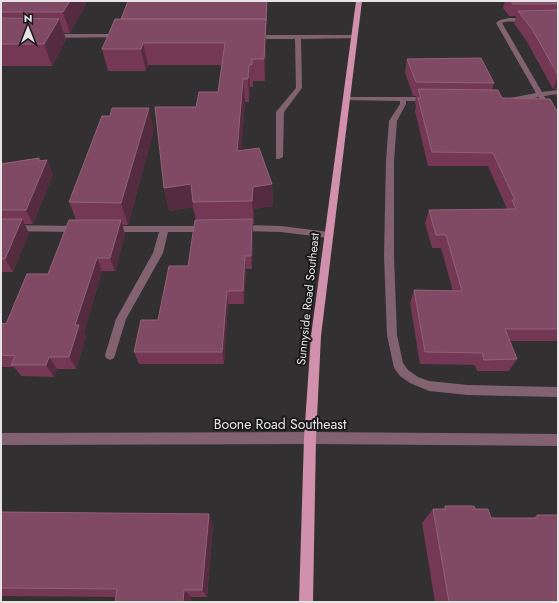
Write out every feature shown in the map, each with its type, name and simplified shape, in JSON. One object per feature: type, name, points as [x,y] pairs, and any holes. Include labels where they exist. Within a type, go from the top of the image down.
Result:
[{"type":"main road","name":"Sunnyside Road Southeast","points":[[306,602],[310,438],[316,336],[359,1]]},
{"type":"street","points":[[533,20],[502,20],[499,24],[547,107]]},
{"type":"street","points":[[44,36],[129,36]]},
{"type":"street","points":[[246,37],[354,37]]},
{"type":"street","points":[[279,157],[280,112],[299,88],[298,37]]},
{"type":"street","points":[[506,100],[520,100],[540,94],[558,92]]},
{"type":"street","points":[[346,99],[438,99]]},
{"type":"street","points":[[403,99],[403,104],[393,121],[390,160],[389,256],[392,335],[398,365],[404,373],[414,380],[429,386],[468,390],[558,392]]},
{"type":"street","points":[[1,228],[86,229]]},
{"type":"street","points":[[102,229],[217,229]]},
{"type":"street","points":[[232,229],[281,229],[329,235]]},
{"type":"street","points":[[110,355],[121,319],[158,254],[164,230]]},
{"type":"street","name":"Boone Road Southeast","points":[[1,440],[310,438],[558,440]]},
{"type":"building","points":[[1,1],[70,1],[63,12],[1,12]]},
{"type":"building","points":[[128,1],[267,1],[266,21],[266,19],[121,19]]},
{"type":"building","points":[[511,1],[558,1],[558,4],[513,4]]},
{"type":"building","points":[[558,10],[558,75],[532,29],[518,11]]},
{"type":"building","points":[[1,18],[59,19],[44,44],[1,44]]},
{"type":"building","points":[[115,19],[266,19],[264,59],[252,59],[252,65],[249,65],[248,79],[243,79],[237,151],[259,148],[272,184],[253,187],[252,201],[193,202],[191,184],[164,188],[155,107],[196,107],[199,92],[218,92],[225,43],[143,43],[141,49],[102,49]]},
{"type":"building","points":[[481,58],[494,83],[416,82],[407,59]]},
{"type":"building","points":[[418,89],[498,90],[502,98],[550,99],[558,113],[558,329],[505,329],[517,359],[484,360],[482,353],[425,352],[414,290],[462,291],[446,235],[436,235],[429,210],[516,209],[512,200],[515,200],[493,153],[432,152],[418,98],[421,98]]},
{"type":"building","points":[[112,108],[149,108],[121,203],[69,202],[102,116],[110,116]]},
{"type":"building","points":[[39,158],[39,161],[47,160],[26,210],[1,210],[1,164]]},
{"type":"building","points":[[1,219],[22,219],[5,259],[1,259]]},
{"type":"building","points":[[252,219],[251,256],[245,256],[243,291],[227,291],[222,352],[134,352],[141,320],[158,320],[169,266],[188,266],[195,220]]},
{"type":"building","points":[[69,220],[121,220],[110,258],[97,258],[75,325],[79,325],[69,357],[49,357],[46,365],[11,365],[15,356],[1,355],[1,323],[6,324],[27,274],[48,274]]},
{"type":"building","points":[[445,506],[474,506],[475,509],[488,509],[491,518],[537,518],[537,515],[558,515],[558,602],[449,602],[433,509],[446,509]]},
{"type":"building","points":[[1,512],[209,514],[202,590],[184,590],[183,602],[115,602],[117,589],[1,588]]}]
